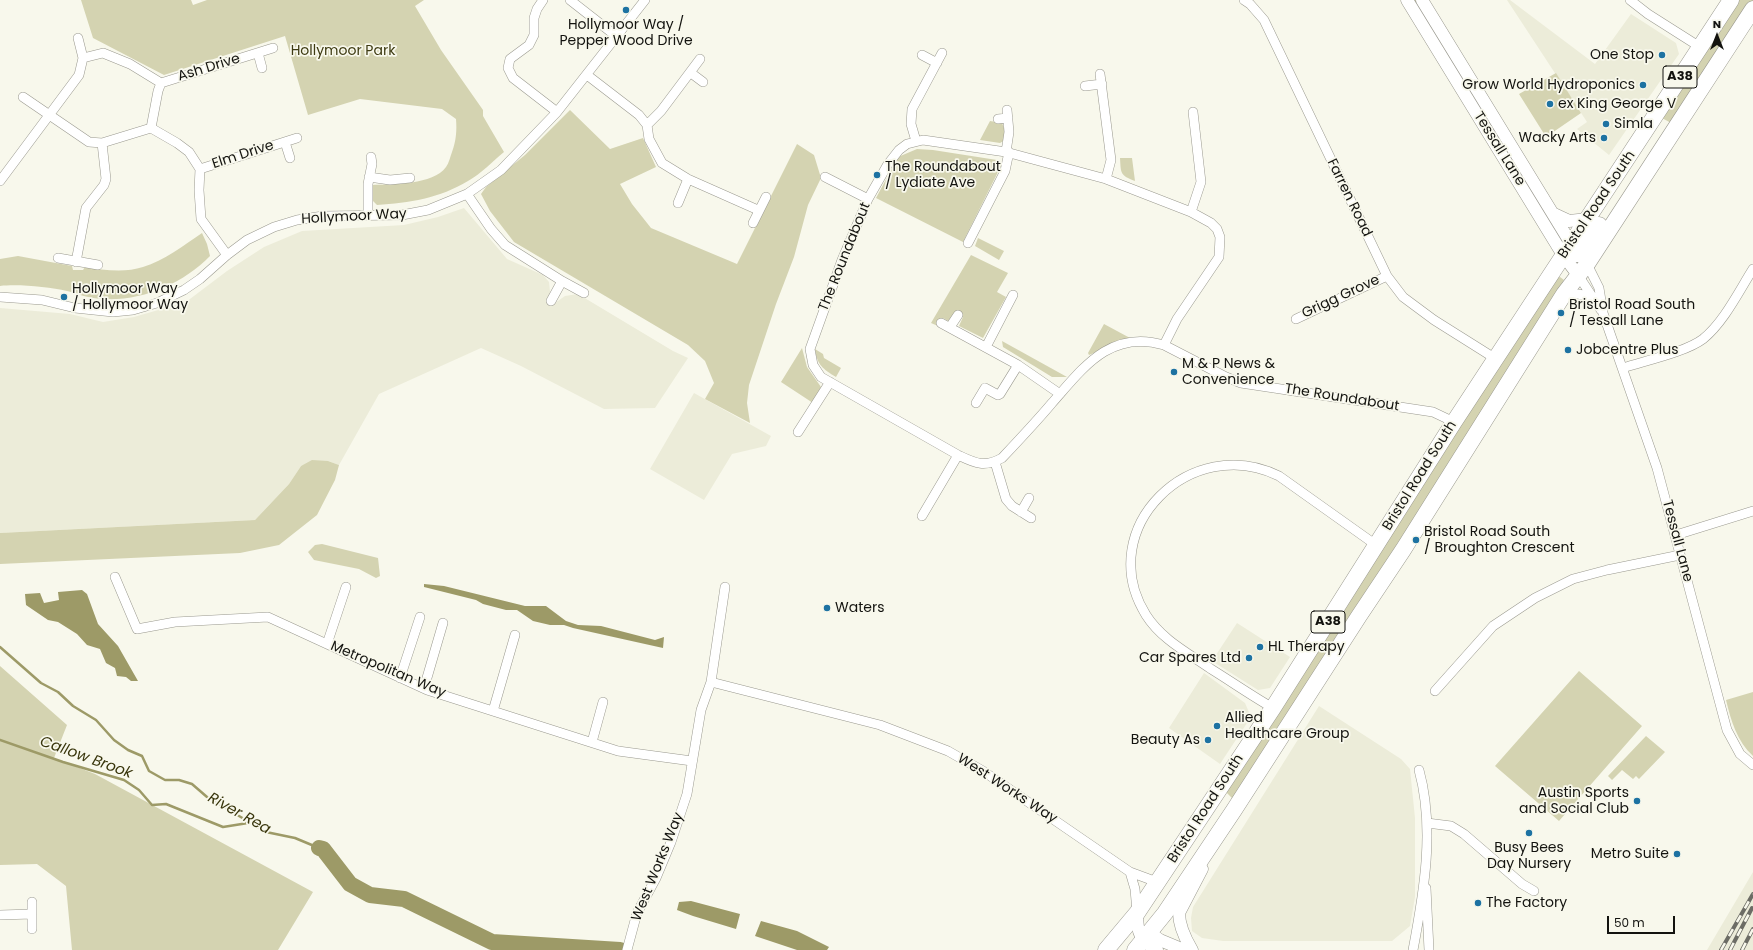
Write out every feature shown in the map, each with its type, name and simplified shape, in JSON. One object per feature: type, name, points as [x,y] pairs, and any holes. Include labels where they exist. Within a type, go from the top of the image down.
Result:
[{"type":"highway","name":"Bristol Road South","points":[[1117,950],[1142,939],[1211,846],[1240,802],[1498,400],[1564,294],[1588,219],[1731,0]]},
{"type":"highway","name":"Bristol Road South","points":[[1106,950],[1137,913],[1273,708],[1454,422],[1496,359],[1576,259],[1643,163],[1659,152],[1753,9]]},
{"type":"highway","points":[[1630,155],[1648,139],[1655,129],[1668,129],[1672,132]]},
{"type":"highway","points":[[1454,422],[1465,420],[1479,399],[1485,395],[1492,396],[1498,400]]},
{"type":"highway","points":[[1218,790],[1224,799],[1232,804],[1240,802]]},
{"type":"highway","points":[[1158,882],[1169,882],[1182,874],[1209,837],[1222,829]]},
{"type":"street","points":[[543,0],[537,9],[534,18],[534,35],[529,45],[510,59],[508,68],[513,78],[557,112]]},
{"type":"street","points":[[570,0],[616,36]]},
{"type":"street","name":"Hollymoor Way","points":[[0,297],[42,300],[75,308],[113,312],[134,310],[157,303],[184,290],[200,279],[227,255],[247,240],[274,227],[297,220],[323,216],[388,216],[416,213],[428,210],[467,194],[501,170],[557,112],[645,0]]},
{"type":"street","name":"Farren Road","points":[[1244,0],[1250,4],[1264,20],[1387,276],[1403,297],[1434,320],[1496,359]]},
{"type":"street","name":"Tessall Lane","points":[[1407,0],[1576,259],[1599,288],[1603,313],[1657,468],[1728,730],[1740,754],[1753,765]]},
{"type":"street","name":"Tessall Lane","points":[[1422,0],[1554,214],[1576,259],[1592,297],[1603,313]]},
{"type":"street","points":[[1630,0],[1648,14],[1700,47]]},
{"type":"street","points":[[0,181],[79,75],[83,58],[78,38]]},
{"type":"street","name":"Ash Drive","points":[[151,128],[158,91],[161,84],[273,48]]},
{"type":"street","name":"Ash Drive","points":[[83,58],[103,53],[130,64],[161,84]]},
{"type":"street","name":"Ash Drive","points":[[258,53],[262,68]]},
{"type":"street","points":[[916,141],[911,124],[912,109],[942,53]]},
{"type":"street","points":[[922,55],[938,63]]},
{"type":"street","points":[[647,125],[661,111],[700,59]]},
{"type":"street","points":[[691,72],[703,82]]},
{"type":"street","points":[[1100,74],[1111,160],[1106,179]]},
{"type":"street","points":[[587,75],[639,116],[647,125],[649,138],[662,163],[688,180],[758,210]]},
{"type":"street","points":[[1085,86],[1102,84]]},
{"type":"street","points":[[23,97],[89,142],[102,143],[151,128],[177,143],[189,152],[200,169],[199,190],[201,219],[227,255]]},
{"type":"street","points":[[1191,212],[1201,182],[1193,112]]},
{"type":"street","points":[[968,243],[1005,171],[1009,132],[1007,114],[998,119]]},
{"type":"street","name":"Elm Drive","points":[[200,169],[297,138]]},
{"type":"street","name":"The Roundabout","points":[[1164,345],[1177,319],[1219,256],[1220,237],[1217,229],[1212,223],[1191,212],[1106,179],[1007,152],[928,140],[916,141],[907,144],[899,150],[888,164],[868,199],[842,260],[810,349],[816,372],[830,382],[958,455],[975,463],[987,464],[1002,458],[1091,360],[1112,348],[1129,343],[1154,342],[1164,345],[1226,377],[1241,383],[1433,412],[1454,422]]},
{"type":"street","name":"Elm Drive","points":[[285,142],[290,158]]},
{"type":"street","points":[[76,262],[86,208],[104,185],[106,179],[102,143]]},
{"type":"street","points":[[368,216],[369,177],[372,157]]},
{"type":"street","points":[[369,177],[390,180],[410,178]]},
{"type":"street","points":[[825,177],[868,199]]},
{"type":"street","points":[[678,202],[688,180]]},
{"type":"street","points":[[467,194],[505,245],[584,293]]},
{"type":"street","points":[[753,224],[758,210],[766,197]]},
{"type":"street","points":[[1554,214],[1569,221],[1588,219]]},
{"type":"street","points":[[58,258],[98,266]]},
{"type":"street","points":[[1623,368],[1676,351],[1702,339],[1716,325],[1753,269]]},
{"type":"street","name":"Grigg Grove","points":[[1296,319],[1387,276]]},
{"type":"street","points":[[551,300],[562,281]]},
{"type":"street","points":[[1564,294],[1578,294],[1592,297]]},
{"type":"street","points":[[986,347],[1013,295]]},
{"type":"street","points":[[950,327],[958,315]]},
{"type":"street","points":[[942,323],[1018,365],[1060,394]]},
{"type":"street","points":[[976,403],[985,388],[998,395],[1000,394],[1018,365]]},
{"type":"street","points":[[798,432],[830,382]]},
{"type":"street","points":[[922,516],[958,455]]},
{"type":"street","points":[[995,462],[1006,499],[1012,506],[1032,518]]},
{"type":"street","points":[[1273,708],[1174,644],[1154,626],[1146,614],[1137,594],[1132,573],[1132,548],[1139,522],[1156,498],[1180,480],[1212,468],[1226,465],[1238,465],[1262,470],[1279,476],[1376,546]]},
{"type":"street","points":[[1021,512],[1029,498]]},
{"type":"street","points":[[1676,536],[1753,511]]},
{"type":"street","points":[[1435,691],[1493,626],[1534,598],[1573,579],[1607,570],[1680,555]]},
{"type":"street","name":"Metropolitan Way","points":[[116,578],[137,629],[175,622],[268,617],[424,688],[618,750],[692,761]]},
{"type":"street","points":[[328,644],[346,587]]},
{"type":"street","name":"West Works Way","points":[[627,950],[637,913],[656,878],[671,842],[687,794],[700,710],[711,682],[725,588]]},
{"type":"street","points":[[400,678],[420,617]]},
{"type":"street","points":[[424,688],[443,623]]},
{"type":"street","points":[[493,711],[516,634]]},
{"type":"street","name":"West Works Way","points":[[711,682],[880,725],[948,751],[983,771],[1130,872],[1158,882]]},
{"type":"street","points":[[592,742],[603,702]]},
{"type":"street","points":[[1413,950],[1425,865],[1427,823],[1426,800],[1419,770]]},
{"type":"street","points":[[1427,823],[1451,826],[1464,834],[1522,884],[1534,891]]},
{"type":"street","points":[[1192,950],[1179,918],[1179,913],[1207,859],[1211,846]]},
{"type":"street","points":[[1425,865],[1429,950]]},
{"type":"street","points":[[1130,872],[1135,889],[1137,924],[1142,939],[1157,950]]},
{"type":"street","points":[[32,902],[32,929]]},
{"type":"street","points":[[0,915],[32,914]]},
{"type":"street","points":[[1142,939],[1160,940],[1184,950]]},
{"type":"shaded area","points":[[1507,0],[1510,0],[1595,64],[1631,14],[1676,43],[1679,54],[1609,155],[1577,129],[1587,122]]},
{"type":"shaded area","points":[[464,208],[507,259],[543,275],[549,282],[549,300],[555,303],[565,296],[578,294],[673,351],[688,358],[655,408],[604,409],[521,366],[481,348],[379,394],[339,465],[328,461],[301,466],[289,484],[255,520],[0,533],[0,308],[70,314],[103,322],[134,317],[186,302],[227,271],[264,247],[302,231],[404,225],[438,217]]},
{"type":"shaded area","points":[[694,393],[771,436],[766,446],[732,454],[704,500],[650,469]]},
{"type":"shaded area","points":[[424,584],[444,586],[525,606],[546,606],[566,621],[578,625],[601,626],[655,640],[664,637],[663,648],[564,625],[550,625],[533,621],[517,610],[506,610],[483,604],[476,600],[424,587]]},
{"type":"shaded area","points":[[82,590],[87,594],[98,624],[118,646],[138,681],[131,681],[126,677],[117,676],[115,668],[106,663],[100,649],[87,645],[77,634],[58,622],[48,620],[26,605],[25,594],[40,593],[44,603],[59,600],[58,592]]},
{"type":"shaded area","points":[[1237,623],[1290,657],[1270,688],[1258,690],[1212,661]]},
{"type":"shaded area","points":[[1204,673],[1245,703],[1251,717],[1220,764],[1169,728]]},
{"type":"shaded area","points":[[1319,706],[1401,759],[1410,769],[1415,818],[1415,897],[1410,926],[1392,941],[1223,941],[1202,938],[1192,931],[1191,918],[1193,907]]},
{"type":"shaded area","points":[[1753,872],[1753,950],[1707,950]]},
{"type":"shaded area","points":[[691,901],[740,914],[736,929],[677,910],[679,902]]},
{"type":"shaded area","points":[[761,921],[797,931],[829,947],[827,950],[797,950],[755,936]]},
{"type":"green space","name":"Hollymoor Park","points":[[81,0],[191,0],[193,5],[207,0],[424,0],[415,6],[441,50],[483,110],[483,116],[504,152],[473,178],[446,192],[424,199],[377,205],[373,201],[372,185],[401,184],[422,180],[440,173],[446,167],[455,140],[456,119],[442,109],[360,99],[308,115],[285,36],[164,75],[93,38]]},
{"type":"green space","points":[[1411,0],[1420,0],[1560,234],[1558,237]]},
{"type":"green space","points":[[1737,0],[1753,0],[1753,3],[1673,124],[1660,117]]},
{"type":"green space","name":"ex King George V","points":[[1556,73],[1581,113],[1546,137],[1519,94]]},
{"type":"green space","points":[[570,110],[610,149],[643,138],[656,167],[620,184],[632,204],[651,228],[737,264],[797,144],[814,155],[821,178],[808,205],[794,257],[776,304],[749,385],[747,403],[750,423],[705,399],[714,383],[705,361],[688,345],[514,242],[490,211],[481,194],[486,187],[525,155]]},
{"type":"green space","points":[[990,121],[1002,123],[1005,140],[1000,143],[980,140]]},
{"type":"green space","points":[[917,149],[997,160],[1001,166],[963,242],[876,198],[898,157]]},
{"type":"green space","points":[[1120,158],[1132,158],[1135,181],[1126,177],[1122,173]]},
{"type":"green space","points":[[202,233],[210,256],[184,277],[154,292],[121,299],[104,299],[43,287],[16,285],[0,286],[0,259],[18,256],[72,266],[73,270],[83,270],[85,267],[107,270],[129,270],[159,261]]},
{"type":"green space","points":[[978,238],[1004,251],[999,260],[975,246]]},
{"type":"green space","points":[[971,255],[1008,273],[997,292],[1006,297],[983,338],[959,326],[963,317],[956,313],[950,322],[943,318],[938,326],[931,323]]},
{"type":"green space","points":[[1560,277],[1564,280],[1237,798],[1232,798],[1225,791],[1554,278]]},
{"type":"green space","points":[[1104,324],[1130,338],[1089,355],[1088,353]]},
{"type":"green space","points":[[1002,341],[1067,377],[1052,377],[1003,347]]},
{"type":"green space","points":[[802,348],[807,367],[821,387],[813,403],[781,382]]},
{"type":"green space","points":[[815,349],[823,354],[824,358],[841,368],[836,377],[821,366],[817,359]]},
{"type":"green space","points":[[312,460],[328,461],[339,465],[335,480],[317,515],[279,545],[240,553],[0,564],[0,533],[255,520],[289,484],[301,466]]},
{"type":"green space","points":[[322,544],[378,558],[380,576],[376,578],[359,569],[314,560],[308,552],[315,545]]},
{"type":"green space","points":[[0,666],[67,725],[54,758],[95,774],[313,892],[278,950],[72,950],[66,886],[37,864],[0,865]]},
{"type":"green space","points":[[1579,671],[1642,726],[1559,821],[1495,766]]},
{"type":"green space","points":[[1753,692],[1753,756],[1747,750],[1735,730],[1726,700]]},
{"type":"green space","points":[[1646,736],[1665,752],[1639,779],[1636,776],[1633,779],[1622,770],[1612,780],[1608,776]]},
{"type":"waterway","name":"River Rea","points":[[0,647],[41,683],[58,692],[73,706],[96,720],[114,740],[128,750],[142,756],[149,771],[165,780],[179,780],[192,784],[207,797],[266,832],[295,838],[319,848]]},
{"type":"waterway","name":"Callow Brook","points":[[0,740],[63,762],[124,780],[139,790],[152,805],[166,804],[223,827],[248,823]]},
{"type":"waterway","name":"River Rea","points":[[319,848],[323,849],[350,884],[370,895],[404,899],[492,942],[620,950]]},
{"type":"railway","points":[[1721,950],[1753,894]]},
{"type":"railway","points":[[1730,950],[1752,908]]},
{"type":"railway","points":[[1742,950],[1753,929]]},
{"type":"place","name":"Hollymoor Way / Pepper Wood Drive","points":[[626,10]]},
{"type":"place","name":"One Stop","points":[[1662,55]]},
{"type":"place","name":"Grow World Hydroponics","points":[[1643,85]]},
{"type":"place","name":"ex King George V","points":[[1550,104]]},
{"type":"place","name":"Simla","points":[[1606,124]]},
{"type":"place","name":"Wacky Arts","points":[[1604,138]]},
{"type":"place","name":"The Roundabout / Lydiate Ave","points":[[877,175]]},
{"type":"place","name":"Hollymoor Way / Hollymoor Way","points":[[64,297]]},
{"type":"place","name":"Bristol Road South / Tessall Lane","points":[[1561,313]]},
{"type":"place","name":"Jobcentre Plus","points":[[1568,350]]},
{"type":"place","name":"M & P News & Convenience","points":[[1174,372]]},
{"type":"place","name":"Bristol Road South / Broughton Crescent","points":[[1416,540]]},
{"type":"place","name":"Waters","points":[[827,608]]},
{"type":"place","name":"HL Therapy","points":[[1260,647]]},
{"type":"place","name":"Car Spares Ltd","points":[[1249,658]]},
{"type":"place","name":"Allied Healthcare Group","points":[[1217,726]]},
{"type":"place","name":"Beauty As","points":[[1208,740]]},
{"type":"place","name":"Austin Sports and Social Club","points":[[1637,801]]},
{"type":"place","name":"Busy Bees Day Nursery","points":[[1529,833]]},
{"type":"place","name":"Metro Suite","points":[[1677,854]]},
{"type":"place","name":"The Factory","points":[[1478,903]]}]
